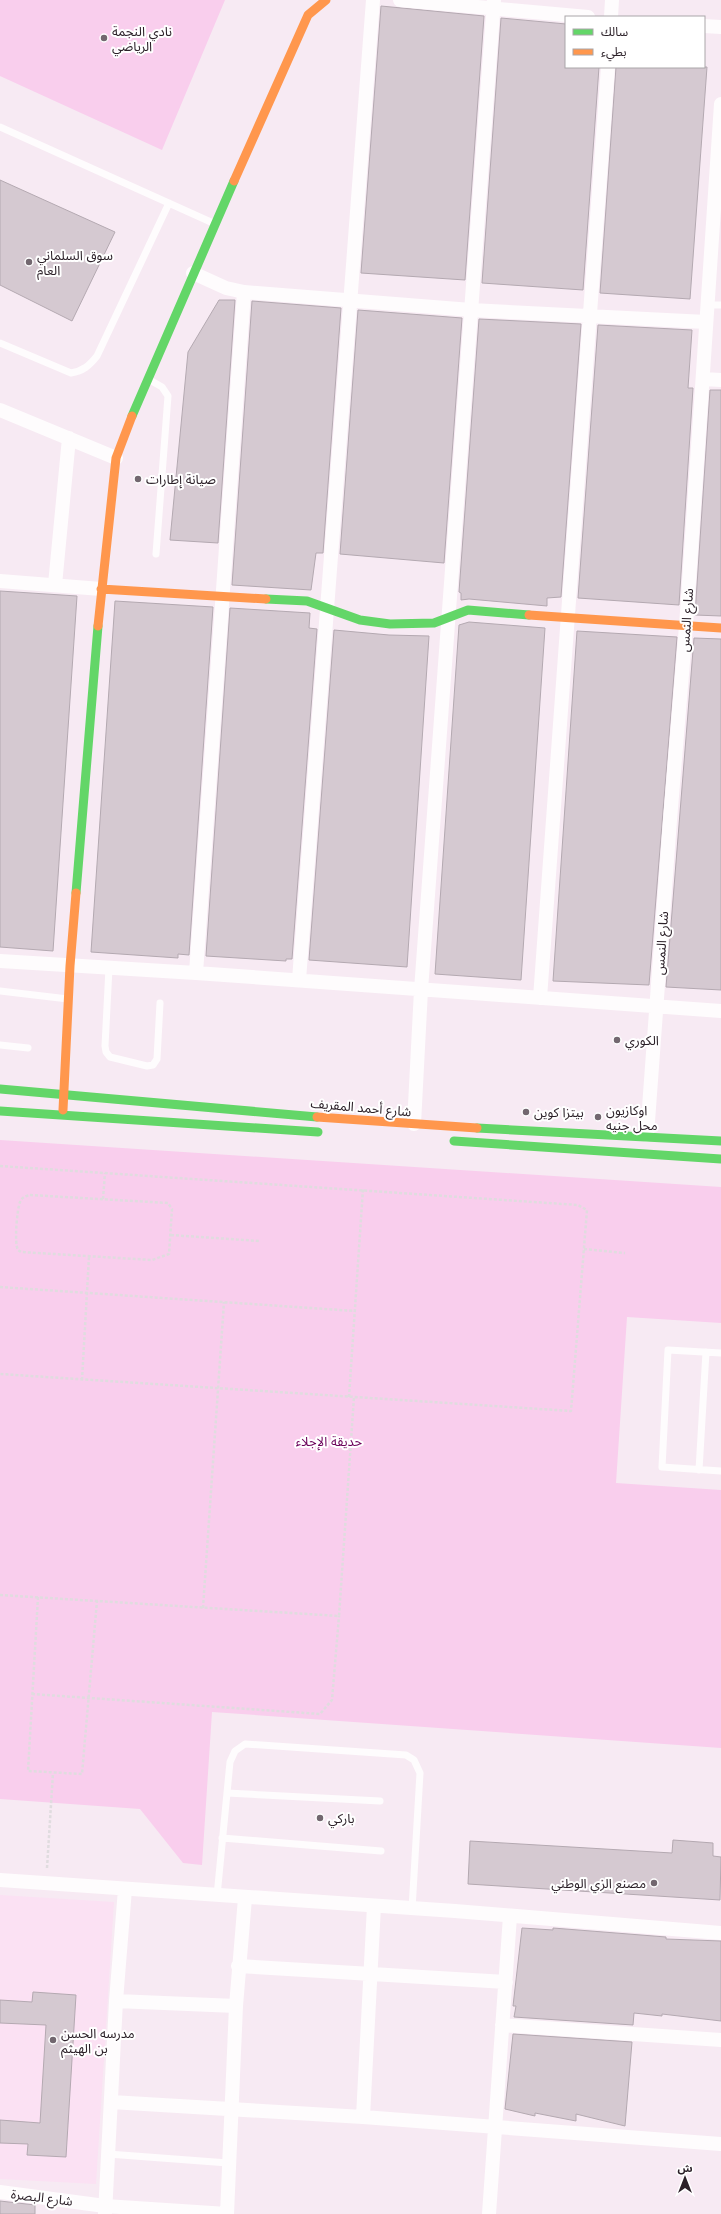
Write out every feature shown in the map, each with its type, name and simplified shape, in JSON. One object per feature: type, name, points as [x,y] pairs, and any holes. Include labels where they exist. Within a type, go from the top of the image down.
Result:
[{"type":"main road","points":[[63,1115],[70,966],[101,589],[116,458],[121,441],[193,273],[308,15],[308,0]]},
{"type":"main road","points":[[308,15],[326,0]]},
{"type":"main road","points":[[101,589],[307,601],[354,619],[373,621],[429,624],[440,622],[450,614],[468,610],[568,619],[721,628]]},
{"type":"main road","name":"شارع أحمد المقريف","points":[[0,1089],[414,1124],[721,1141]]},
{"type":"main road","points":[[0,1111],[331,1132]]},
{"type":"main road","points":[[443,1140],[721,1160]]},
{"type":"street","points":[[300,980],[326,607],[373,0]]},
{"type":"street","points":[[400,0],[493,4],[581,16]]},
{"type":"street","points":[[611,16],[612,0]]},
{"type":"street","points":[[414,1124],[421,990],[450,614],[493,4]]},
{"type":"street","points":[[705,26],[721,27]]},
{"type":"street","points":[[540,998],[608,68]]},
{"type":"street","name":"شارع النمس","points":[[647,1136],[686,626],[706,322],[714,305],[721,104]]},
{"type":"street","points":[[193,273],[226,288],[244,292],[471,310],[706,322]]},
{"type":"street","points":[[196,973],[244,292]]},
{"type":"street","points":[[703,379],[721,380]]},
{"type":"street","points":[[0,410],[116,458]]},
{"type":"street","points":[[55,585],[69,438]]},
{"type":"street","points":[[0,581],[101,589]]},
{"type":"street","points":[[0,961],[300,980],[721,1012]]},
{"type":"street","points":[[0,1880],[374,1906],[721,1933]]},
{"type":"street","points":[[105,2210],[116,2001],[125,1889]]},
{"type":"street","points":[[227,2214],[230,2110],[238,1966],[245,1898]]},
{"type":"street","points":[[363,2117],[374,1906]]},
{"type":"street","points":[[489,2214],[510,1916]]},
{"type":"street","points":[[238,1966],[506,1982]]},
{"type":"street","points":[[116,2001],[236,2006]]},
{"type":"street","points":[[502,2025],[721,2040]]},
{"type":"street","points":[[111,2102],[363,2117],[721,2144]]},
{"type":"street","name":"شارع البصرة","points":[[0,2192],[105,2210],[227,2214]]},
{"type":"lane","points":[[0,127],[215,224]]},
{"type":"lane","points":[[0,343],[71,373],[81,371],[90,364],[97,356],[169,203]]},
{"type":"lane","points":[[148,379],[162,387],[168,396],[156,554]]},
{"type":"lane","points":[[109,968],[105,1046],[106,1052],[110,1057],[147,1066],[153,1065],[157,1059],[160,1003]]},
{"type":"lane","points":[[0,991],[68,999]]},
{"type":"lane","points":[[0,1044],[28,1048]]},
{"type":"lane","points":[[721,1353],[668,1350],[662,1467],[721,1471]]},
{"type":"lane","points":[[699,1470],[706,1352]]},
{"type":"lane","points":[[217,1896],[230,1762],[234,1750],[245,1744],[406,1755],[414,1760],[420,1773],[412,1909]]},
{"type":"lane","points":[[227,1793],[380,1801]]},
{"type":"lane","points":[[222,1838],[381,1851]]},
{"type":"lane","points":[[108,2154],[228,2163]]},
{"type":"path","points":[[0,1166],[578,1204],[587,1210],[571,1411],[0,1374]]},
{"type":"path","points":[[103,1199],[105,1173]]},
{"type":"path","points":[[349,1397],[363,1189]]},
{"type":"path","points":[[30,1195],[103,1199],[168,1203],[172,1209],[171,1235],[168,1254],[159,1259],[89,1257],[28,1253],[18,1250],[16,1243],[20,1201],[24,1196],[30,1195]]},
{"type":"path","points":[[171,1235],[259,1242]]},
{"type":"path","points":[[584,1249],[625,1253]]},
{"type":"path","points":[[82,1380],[89,1257]]},
{"type":"path","points":[[0,1287],[355,1311]]},
{"type":"path","points":[[203,1608],[224,1302]]},
{"type":"path","points":[[32,1694],[320,1714],[332,1700],[354,1397]]},
{"type":"path","points":[[0,1595],[339,1616]]},
{"type":"path","points":[[38,1597],[28,1771],[53,1773],[82,1774],[97,1601]]},
{"type":"path","points":[[46,1883],[53,1773]]},
{"type":"shaded area","name":"مدرسه الحسن بن الهيثم","points":[[0,1895],[114,1902],[96,2184],[0,2179]]},
{"type":"green space","name":"نادي النجمة الرياضي","points":[[0,0],[225,0],[162,150],[0,76]]},
{"type":"green space","name":"حديقة الإجلاء","points":[[0,1140],[721,1187],[721,1323],[627,1317],[616,1483],[721,1490],[721,1748],[212,1712],[202,1865],[183,1863],[140,1809],[0,1799]]},
{"type":"building","points":[[381,6],[484,16],[465,280],[361,273]]},
{"type":"building","points":[[501,18],[565,24],[565,68],[599,68],[583,290],[482,283]]},
{"type":"building","points":[[707,67],[690,299],[600,293],[616,68]]},
{"type":"building","name":"سوق السلماني العام","points":[[0,180],[115,232],[72,321],[0,285]]},
{"type":"building","points":[[219,300],[235,300],[218,543],[170,540],[188,352]]},
{"type":"building","points":[[252,301],[341,308],[323,553],[316,553],[311,590],[232,585]]},
{"type":"building","points":[[358,310],[462,318],[444,563],[340,554]]},
{"type":"building","points":[[479,319],[581,324],[561,597],[547,598],[547,606],[469,599],[461,600],[461,593],[459,592]]},
{"type":"building","points":[[598,325],[692,330],[688,388],[693,388],[679,605],[578,598]]},
{"type":"building","points":[[710,390],[721,390],[721,616],[695,615]]},
{"type":"building","points":[[0,591],[77,596],[53,951],[0,947]]},
{"type":"building","points":[[115,601],[213,607],[189,955],[178,954],[178,958],[91,952]]},
{"type":"building","points":[[230,608],[310,613],[309,628],[317,629],[292,959],[286,959],[286,961],[206,956]]},
{"type":"building","points":[[469,622],[545,628],[521,980],[435,974],[459,625]]},
{"type":"building","points":[[334,630],[389,635],[429,636],[407,967],[309,960]]},
{"type":"building","points":[[577,631],[677,637],[649,985],[553,981]]},
{"type":"building","points":[[694,638],[721,639],[721,990],[666,987]]},
{"type":"building","points":[[673,1840],[713,1843],[713,1856],[721,1857],[720,1900],[468,1884],[470,1841],[672,1853]]},
{"type":"building","points":[[522,1928],[553,1930],[553,1928],[666,1937],[666,1939],[721,1941],[721,2021],[662,2014],[662,2016],[634,2013],[633,2025],[514,2017],[516,2006],[513,2006]]},
{"type":"building","points":[[33,1992],[76,1995],[66,2157],[27,2155],[28,2144],[0,2143],[0,2120],[40,2123],[46,2025],[0,2023],[0,2000],[32,2002]]},
{"type":"building","points":[[513,2034],[632,2042],[625,2126],[576,2114],[576,2121],[535,2113],[535,2116],[505,2109]]},
{"type":"building","points":[[0,2201],[35,2205],[35,2214],[0,2214]]},
{"type":"traffic: fast","points":[[132,416],[234,181]]},
{"type":"traffic: fast","points":[[266,599],[307,601],[360,620],[390,624],[434,623],[468,610],[529,615]]},
{"type":"traffic: fast","points":[[76,893],[98,626]]},
{"type":"traffic: fast","points":[[0,1089],[317,1117]]},
{"type":"traffic: fast","points":[[0,1111],[318,1132]]},
{"type":"traffic: fast","points":[[477,1128],[721,1141]]},
{"type":"traffic: fast","points":[[454,1141],[721,1159]]},
{"type":"traffic: slow","points":[[234,181],[308,15],[326,0]]},
{"type":"traffic: slow","points":[[98,626],[116,458],[132,416]]},
{"type":"traffic: slow","points":[[101,589],[266,599]]},
{"type":"traffic: slow","points":[[529,615],[721,628]]},
{"type":"traffic: slow","points":[[63,1110],[70,966],[76,893]]},
{"type":"traffic: slow","points":[[317,1117],[477,1128]]},
{"type":"place","name":"نادي النجمة الرياضي","points":[[104,38]]},
{"type":"place","name":"سوق السلماني العام","points":[[29,262]]},
{"type":"place","name":"صيانة إطارات","points":[[138,479]]},
{"type":"place","name":"الكوري","points":[[617,1040]]},
{"type":"place","name":"بيتزا كوين","points":[[526,1112]]},
{"type":"place","name":"اوكازيون محل جنيه","points":[[598,1117]]},
{"type":"place","name":"باركي","points":[[320,1818]]},
{"type":"place","name":"مصنع الزي الوطني","points":[[654,1883]]},
{"type":"place","name":"مدرسه الحسن بن الهيثم","points":[[53,2040]]}]
